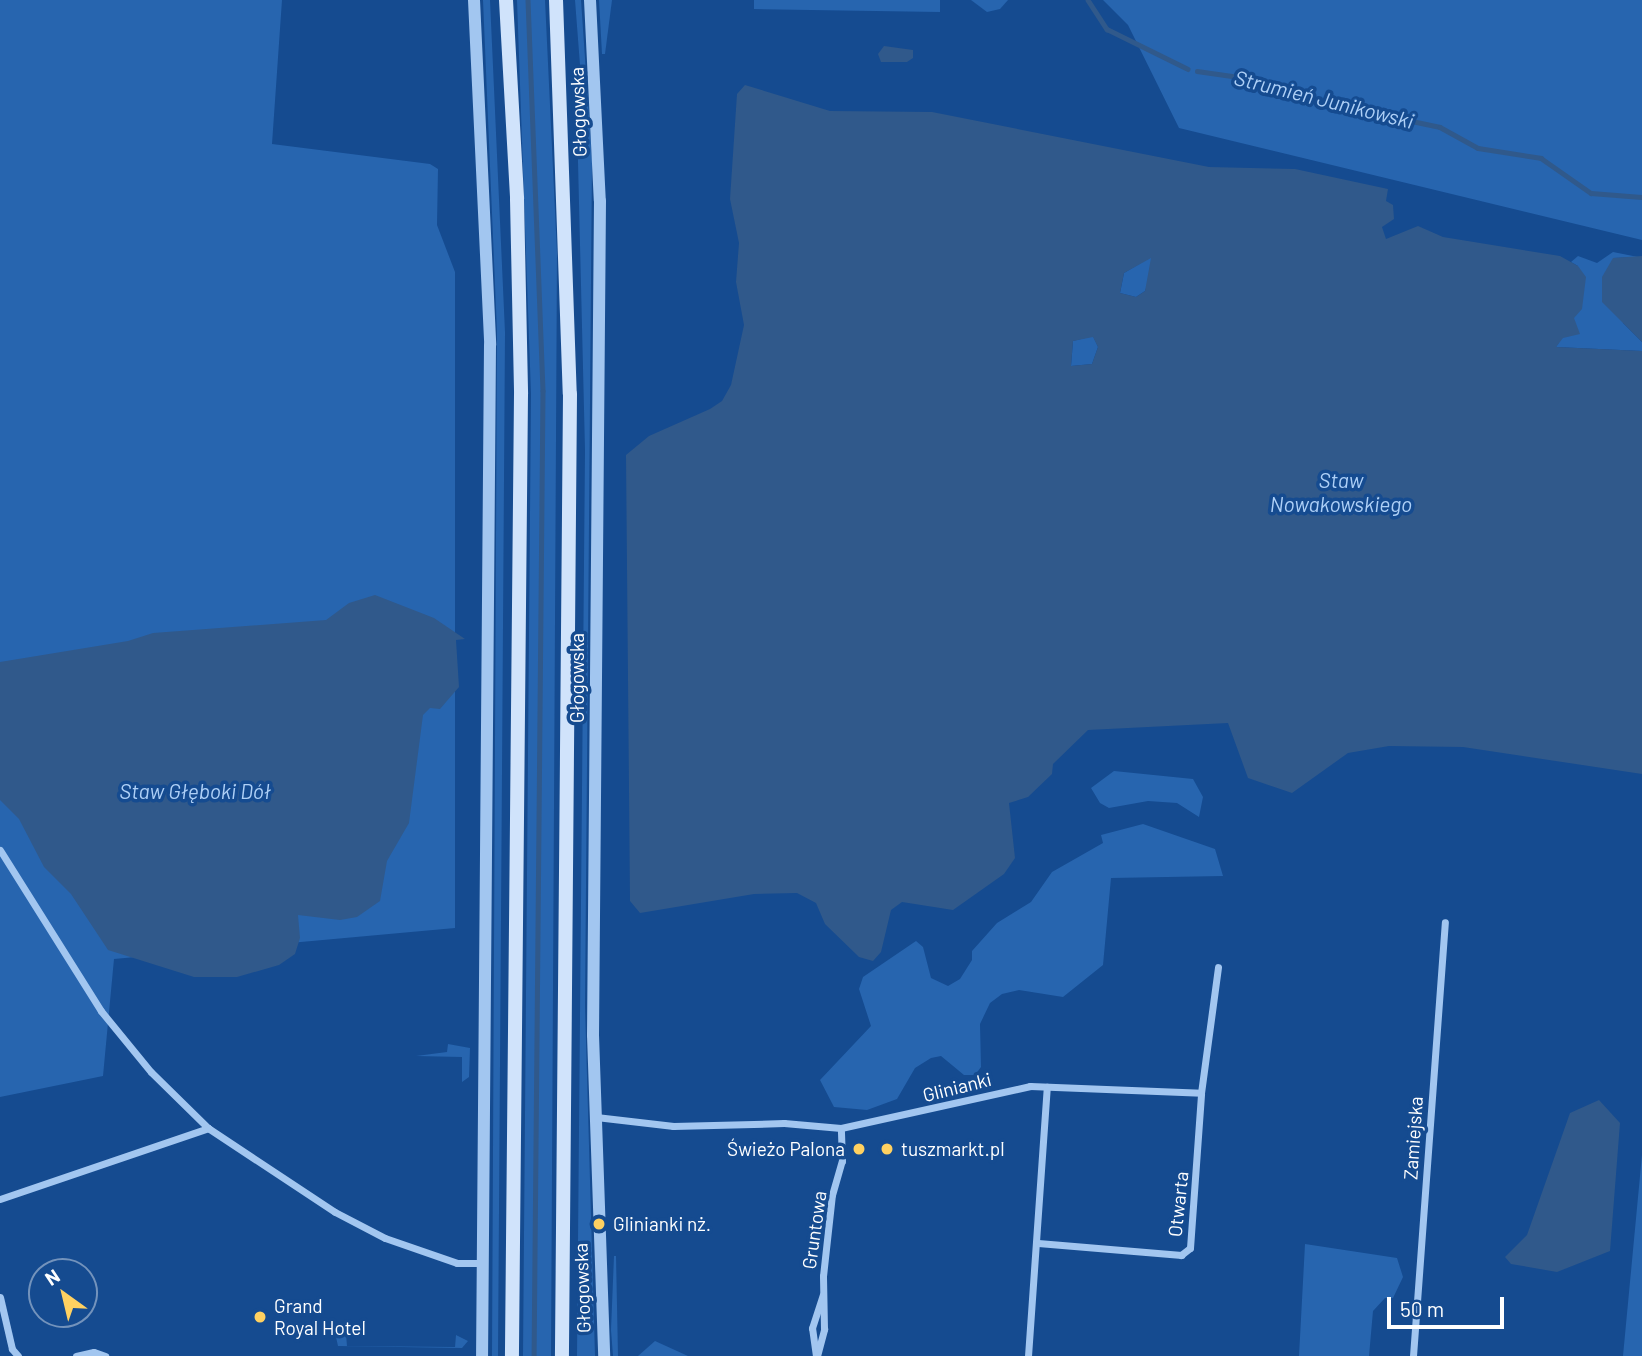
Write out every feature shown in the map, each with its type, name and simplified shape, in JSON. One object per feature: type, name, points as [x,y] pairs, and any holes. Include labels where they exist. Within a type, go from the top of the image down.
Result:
[{"type":"main road","points":[[506,0],[517,199],[521,394],[512,1356]]},
{"type":"main road","name":"Głogowska","points":[[556,0],[570,394],[562,1356]]},
{"type":"street","points":[[474,0],[490,345],[482,1356]]},
{"type":"street","name":"Głogowska","points":[[590,0],[600,201],[596,1117],[604,1356]]},
{"type":"street","points":[[0,850],[101,1011],[151,1072],[208,1128],[335,1212],[385,1238],[457,1263],[483,1263]]},
{"type":"street","name":"Zamiejska","points":[[1413,1356],[1445,922]]},
{"type":"street","points":[[1201,1093],[1218,967]]},
{"type":"street","name":"Glinianki","points":[[596,1117],[673,1126],[784,1123],[841,1128],[1030,1086],[1201,1093]]},
{"type":"street","points":[[1028,1356],[1038,1243],[1046,1087]]},
{"type":"street","name":"Otwarta","points":[[1038,1243],[1181,1255],[1190,1248],[1201,1093]]},
{"type":"street","points":[[0,1199],[208,1128]]},
{"type":"street","name":"Gruntowa","points":[[816,1356],[824,1329],[823,1295],[832,1195],[842,1161],[841,1128]]},
{"type":"street","name":"Gruntowa","points":[[816,1356],[814,1316],[823,1295]]},
{"type":"street","points":[[0,1297],[12,1349],[18,1356]]},
{"type":"street","points":[[76,1356],[94,1352],[104,1356]]},
{"type":"shaded area","points":[[0,0],[282,0],[272,144],[430,164],[438,169],[437,225],[455,272],[455,928],[114,959],[103,1076],[0,1097]]},
{"type":"shaded area","points":[[483,0],[490,0],[505,332],[498,1356],[492,1356],[497,332]]},
{"type":"shaded area","points":[[517,0],[545,0],[557,253],[551,1356],[523,1356],[531,394]]},
{"type":"shaded area","points":[[575,0],[581,0],[592,160],[585,1006],[595,1356],[577,1356],[585,450],[576,79],[581,78]]},
{"type":"shaded area","points":[[599,0],[612,0],[605,54],[602,54]]},
{"type":"shaded area","points":[[754,0],[940,0],[940,12],[754,9]]},
{"type":"shaded area","points":[[971,0],[1008,0],[1000,9],[987,12]]},
{"type":"shaded area","points":[[1103,0],[1642,0],[1642,240],[1179,128],[1128,25]]},
{"type":"shaded area","points":[[1613,252],[1638,257],[1613,258],[1623,323],[1642,342],[1642,351],[1556,347],[1574,318],[1578,266],[1571,262],[1578,256],[1597,263]]},
{"type":"shaded area","points":[[1151,257],[1153,268],[1145,291],[1136,297],[1120,293],[1124,273]]},
{"type":"shaded area","points":[[1093,336],[1098,347],[1092,364],[1071,366],[1073,341]]},
{"type":"shaded area","points":[[1114,771],[1193,779],[1203,797],[1199,817],[1177,803],[1148,801],[1109,808],[1100,803],[1091,788]]},
{"type":"shaded area","points":[[1143,824],[1215,849],[1223,876],[1111,878],[1103,965],[1063,997],[1019,990],[1002,994],[990,1003],[980,1024],[981,1067],[975,1075],[964,1075],[941,1056],[931,1058],[915,1068],[897,1099],[867,1110],[834,1107],[820,1080],[871,1026],[859,989],[863,977],[916,941],[923,947],[931,978],[948,986],[960,979],[972,960],[972,951],[997,923],[1031,902],[1052,872],[1103,843],[1101,835]]},
{"type":"shaded area","points":[[448,1044],[470,1048],[469,1077],[462,1082],[462,1057],[416,1056],[447,1052]]},
{"type":"shaded area","points":[[1642,1155],[1642,1356],[1623,1356]]},
{"type":"shaded area","points":[[1305,1244],[1397,1258],[1403,1277],[1393,1298],[1385,1298],[1373,1311],[1369,1356],[1299,1356]]},
{"type":"shaded area","points":[[614,1256],[618,1356],[613,1356],[611,1330]]},
{"type":"shaded area","points":[[346,1334],[347,1346],[455,1347],[456,1335],[468,1341],[462,1348],[338,1346],[336,1337]]},
{"type":"shaded area","points":[[655,1341],[688,1356],[638,1356]]},
{"type":"water","points":[[884,46],[913,50],[913,58],[907,62],[881,62],[878,54]]},
{"type":"water","name":"Staw Nowakowskiego","points":[[745,85],[830,111],[932,112],[1209,167],[1295,169],[1388,189],[1386,201],[1393,205],[1394,219],[1382,227],[1386,239],[1418,226],[1443,237],[1560,256],[1578,266],[1586,277],[1582,309],[1574,318],[1580,334],[1563,338],[1556,347],[1642,351],[1642,774],[1463,747],[1389,746],[1348,753],[1292,793],[1248,778],[1228,723],[1088,730],[1053,764],[1052,774],[1028,797],[1009,803],[1015,858],[1004,874],[953,910],[902,902],[891,910],[881,952],[873,961],[859,957],[825,924],[816,903],[797,893],[754,894],[640,913],[630,901],[626,455],[649,436],[722,401],[731,385],[744,325],[736,282],[739,243],[730,199],[737,94]],"holes":[[[1151,258],[1145,291],[1136,297],[1120,293],[1124,273]],[[1093,337],[1098,347],[1092,364],[1071,366],[1073,341]]]},
{"type":"water","points":[[1642,256],[1642,342],[1602,302],[1602,277],[1613,258]]},
{"type":"water","name":"Staw Głęboki Dół","points":[[375,595],[434,618],[465,639],[456,640],[459,687],[440,709],[430,708],[423,715],[409,823],[387,861],[380,901],[357,917],[340,920],[298,915],[300,938],[295,954],[279,965],[237,977],[194,977],[108,950],[71,894],[44,867],[19,819],[0,800],[0,662],[128,641],[153,633],[326,620],[349,603]]},
{"type":"water","points":[[1599,1100],[1620,1123],[1610,1251],[1557,1272],[1511,1264],[1505,1257],[1527,1235],[1570,1113]]},
{"type":"waterway","points":[[528,0],[543,391],[534,1356]]},
{"type":"waterway","name":"Strumień Junikowski","points":[[1088,0],[1107,29],[1188,69]]},
{"type":"waterway","name":"Strumień Junikowski","points":[[1197,71],[1246,78],[1293,96],[1440,127],[1478,148],[1541,158],[1591,193],[1642,197]]},
{"type":"place","name":"Świeżo Palona","points":[[859,1149]]},
{"type":"place","name":"tuszmarkt.pl","points":[[887,1149]]},
{"type":"place","name":"Glinianki nż.","points":[[599,1224]]},
{"type":"place","name":"Grand Royal Hotel","points":[[260,1317]]}]
